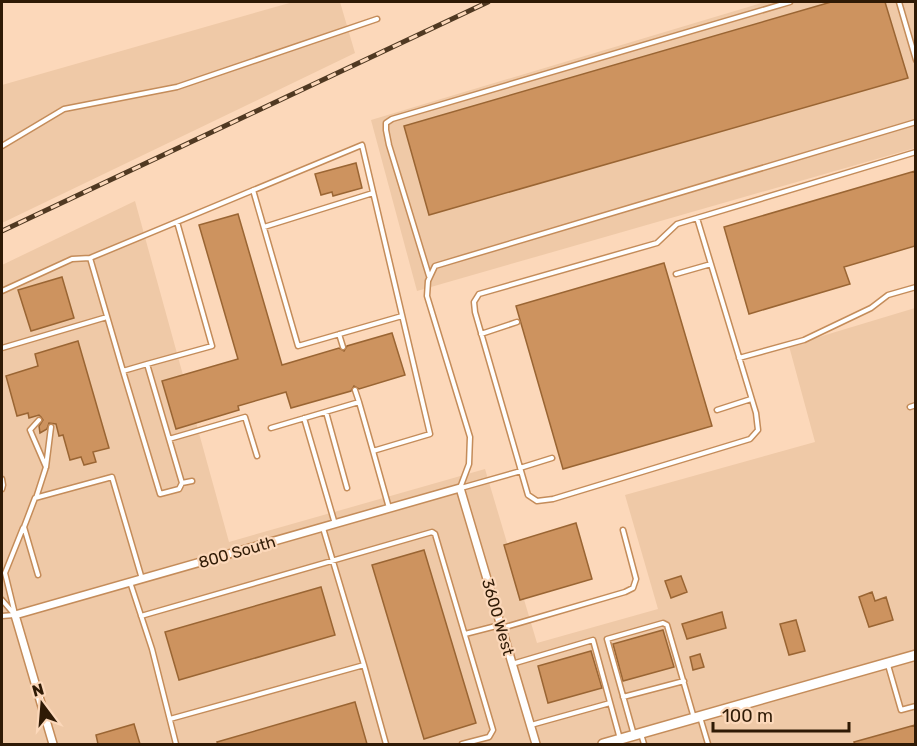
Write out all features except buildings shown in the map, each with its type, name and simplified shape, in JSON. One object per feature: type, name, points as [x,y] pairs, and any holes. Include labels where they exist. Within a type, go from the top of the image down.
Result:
[{"type":"street","name":"800 South","points":[[15,615],[460,489]]},
{"type":"street","name":"3600 West","points":[[460,489],[536,744]]},
{"type":"street","points":[[15,615],[53,744]]},
{"type":"street","points":[[603,744],[915,655]]},
{"type":"lane","points":[[429,277],[389,145],[386,123],[392,119],[790,2]]},
{"type":"lane","points":[[898,2],[915,60]]},
{"type":"lane","points":[[2,146],[64,109],[177,87],[377,19]]},
{"type":"lane","points":[[460,489],[469,464],[470,437],[427,296],[429,277],[435,266],[915,122]]},
{"type":"lane","points":[[2,291],[72,259],[90,258],[362,145],[430,434],[373,451]]},
{"type":"lane","points":[[697,218],[759,430],[750,439],[553,499],[537,501],[528,495],[481,333],[474,302],[479,294],[657,243],[677,224],[915,152]]},
{"type":"lane","points":[[253,190],[298,346],[402,316]]},
{"type":"lane","points":[[264,227],[373,193]]},
{"type":"lane","points":[[123,371],[212,346],[177,222]]},
{"type":"lane","points":[[90,258],[160,494],[179,489],[182,483],[147,364]]},
{"type":"lane","points":[[676,274],[711,264]]},
{"type":"lane","points":[[739,358],[804,340],[871,308],[888,295],[915,287]]},
{"type":"lane","points":[[2,348],[107,316]]},
{"type":"lane","points":[[481,333],[517,322]]},
{"type":"lane","points":[[339,334],[343,347]]},
{"type":"lane","points":[[355,390],[389,509]]},
{"type":"lane","points":[[717,410],[751,399]]},
{"type":"lane","points":[[271,428],[358,402]]},
{"type":"lane","points":[[326,412],[347,488]]},
{"type":"lane","points":[[169,439],[245,417],[257,456]]},
{"type":"lane","points":[[304,418],[335,524]]},
{"type":"lane","points":[[39,420],[30,430],[46,467]]},
{"type":"lane","points":[[15,615],[5,573],[46,467],[51,427]]},
{"type":"lane","points":[[460,489],[552,458]]},
{"type":"lane","points":[[35,498],[112,477],[142,579]]},
{"type":"lane","points":[[2,479],[2,489]]},
{"type":"lane","points":[[182,483],[192,481]]},
{"type":"lane","points":[[24,527],[38,575]]},
{"type":"lane","points":[[323,527],[386,744]]},
{"type":"lane","points":[[465,634],[626,592],[633,588],[636,579],[623,530]]},
{"type":"lane","points":[[141,616],[432,532],[435,534],[493,730],[489,737],[462,744]]},
{"type":"lane","points":[[130,582],[176,744]]},
{"type":"lane","points":[[2,600],[15,615]]},
{"type":"lane","points":[[2,615],[15,615]]},
{"type":"lane","points":[[629,738],[623,697],[607,639],[663,622],[667,625],[684,681],[708,744]]},
{"type":"lane","points":[[512,664],[593,640],[610,703],[629,738],[644,744]]},
{"type":"lane","points":[[888,663],[901,710],[915,706]]},
{"type":"lane","points":[[170,719],[364,664]]},
{"type":"lane","points":[[623,697],[684,681]]},
{"type":"lane","points":[[530,725],[610,703]]},
{"type":"shaded area","points":[[293,2],[340,2],[355,53],[2,223],[2,85]]},
{"type":"shaded area","points":[[765,2],[915,2],[915,148],[417,291],[371,120]]},
{"type":"shaded area","points":[[135,201],[229,542],[485,469],[537,643],[658,609],[625,495],[815,442],[789,346],[915,308],[915,744],[2,744],[2,265]]},
{"type":"railway","points":[[2,231],[488,2]]}]
